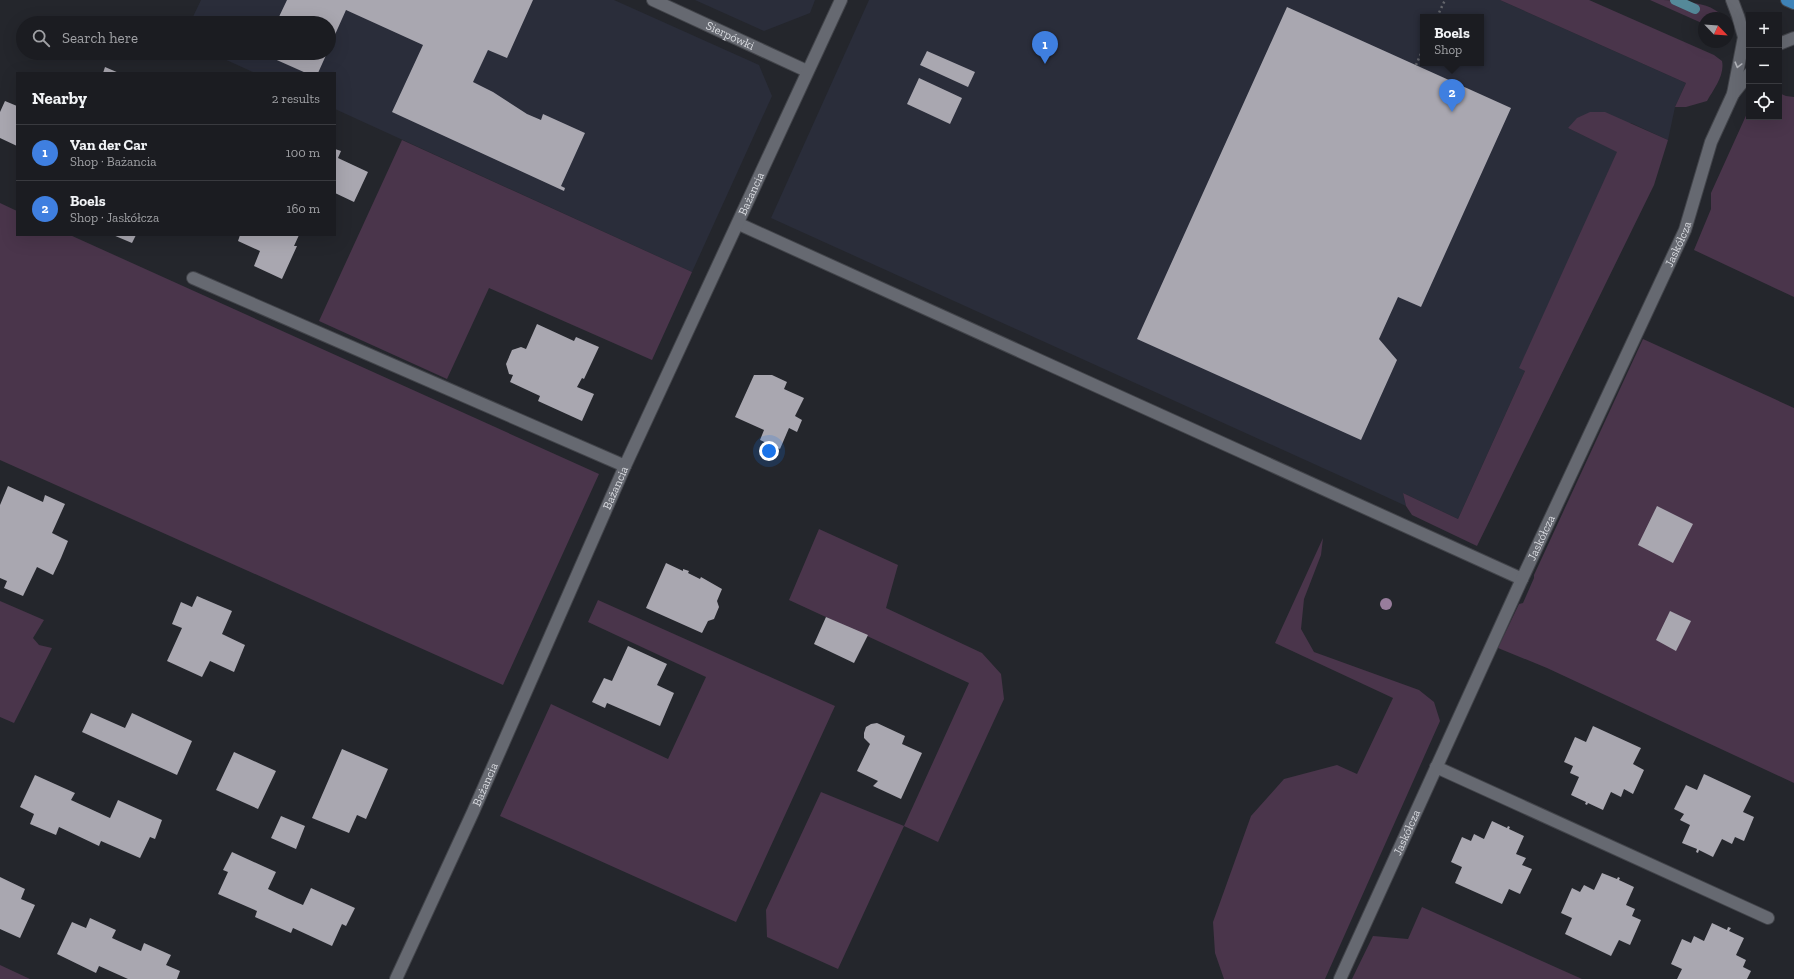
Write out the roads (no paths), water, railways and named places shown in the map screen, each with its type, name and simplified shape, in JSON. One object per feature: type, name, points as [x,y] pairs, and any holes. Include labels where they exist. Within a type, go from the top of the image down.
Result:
[{"type":"main road","points":[[1788,0],[1794,3]]},
{"type":"street","name":"Sierpówki","points":[[653,0],[807,71]]},
{"type":"street","name":"Bażancia","points":[[396,979],[473,812],[625,466],[739,224],[840,0]]},
{"type":"street","name":"Jaskółcza","points":[[1732,0],[1744,38],[1735,75],[1733,94]]},
{"type":"street","points":[[1782,43],[1794,38]]},
{"type":"street","name":"Jaskółcza","points":[[1340,979],[1522,579],[1685,230],[1711,142],[1733,94],[1746,78]]},
{"type":"street","points":[[739,224],[1522,579]]},
{"type":"street","points":[[193,278],[625,466]]},
{"type":"street","points":[[1436,767],[1768,918]]},
{"type":"waterway","points":[[1675,0],[1695,9]]},
{"type":"place","name":"Van der Car","points":[[1045,64]]},
{"type":"place","name":"Boels","points":[[1452,112]]}]
